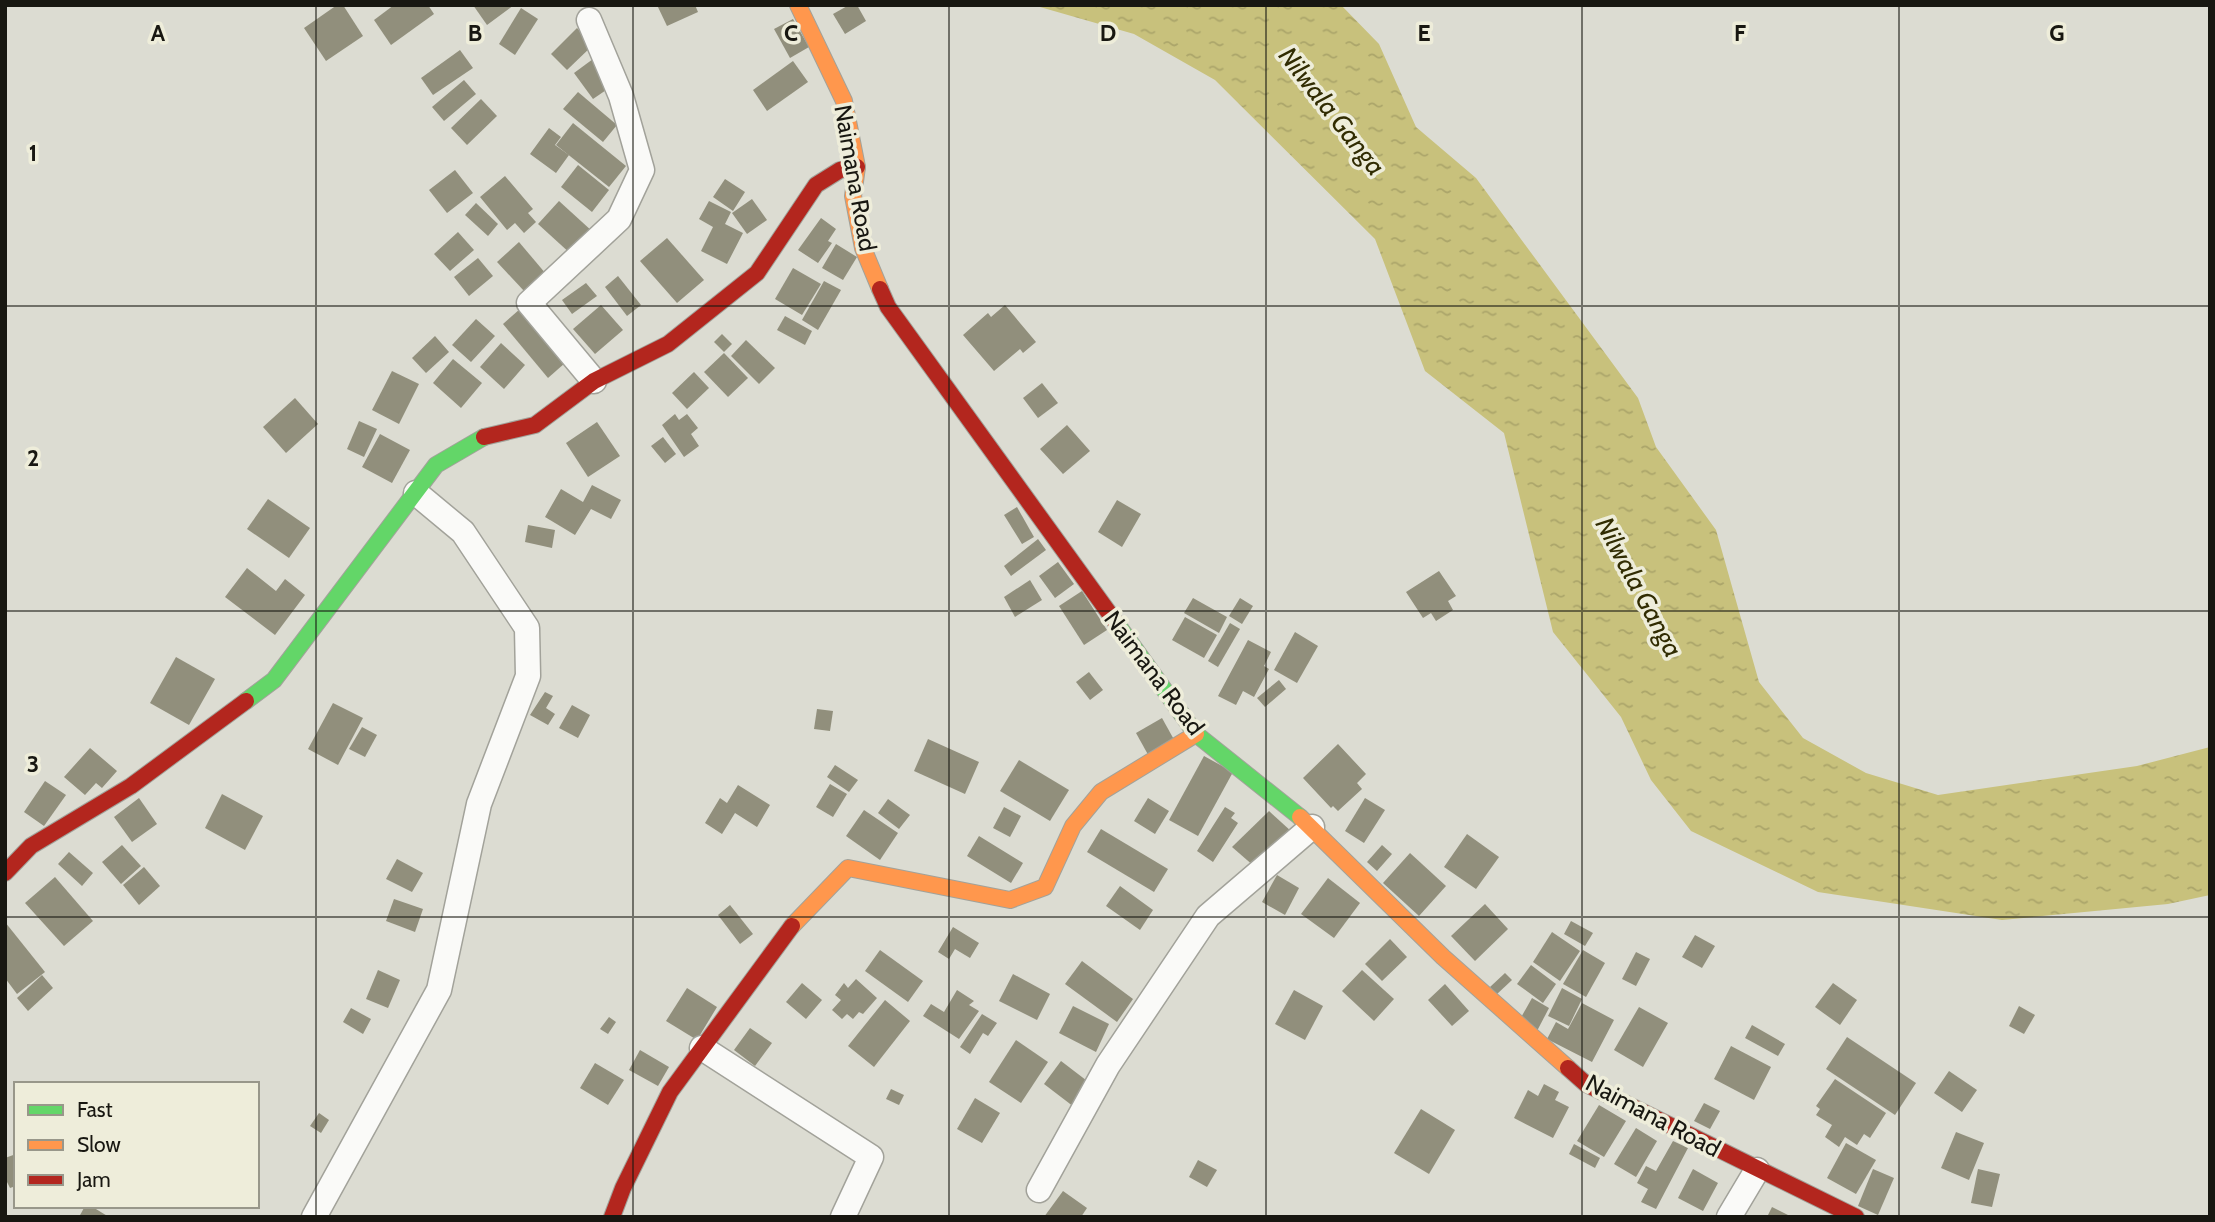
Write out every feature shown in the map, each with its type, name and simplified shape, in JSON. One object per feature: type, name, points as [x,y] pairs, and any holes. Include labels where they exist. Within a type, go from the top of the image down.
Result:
[{"type":"street","name":"Naimana Road","points":[[798,5],[844,101],[857,167],[853,196],[863,248],[888,307],[1196,734],[1312,827],[1443,957],[1586,1084],[1856,1217]]},
{"type":"street","points":[[589,20],[621,96],[642,170],[619,219],[529,303],[594,382]]},
{"type":"street","points":[[5,873],[31,846],[131,786],[274,680],[436,465],[478,438],[535,425],[594,382],[668,344],[757,273],[816,185],[840,170],[857,167]]},
{"type":"street","points":[[314,1217],[439,990],[479,804],[528,676],[527,628],[463,532],[416,493]]},
{"type":"street","points":[[612,1217],[623,1188],[670,1092],[797,920],[848,868],[1010,900],[1045,887],[1073,826],[1101,792],[1196,734]]},
{"type":"street","points":[[1039,1190],[1108,1065],[1208,915],[1312,827]]},
{"type":"street","points":[[702,1048],[871,1157],[843,1217]]},
{"type":"street","points":[[1730,1217],[1757,1170]]},
{"type":"water","name":"Nilwala Ganga","points":[[1033,5],[1341,5],[1379,44],[1416,127],[1476,178],[1638,398],[1656,447],[1716,530],[1759,682],[1803,738],[1866,773],[1938,795],[2137,766],[2210,747],[2210,895],[2168,904],[2002,920],[1818,892],[1691,831],[1651,780],[1621,717],[1553,632],[1504,433],[1425,371],[1375,239],[1215,80],[1134,34]]},
{"type":"building","points":[[337,5],[343,5],[363,36],[326,61],[304,28]]},
{"type":"building","points":[[394,5],[428,5],[434,14],[391,45],[374,20]]},
{"type":"building","points":[[473,5],[514,5],[487,25]]},
{"type":"building","points":[[657,5],[695,5],[698,12],[667,26]]},
{"type":"building","points":[[849,5],[857,5],[866,21],[845,34],[833,14]]},
{"type":"building","points":[[521,8],[538,19],[515,55],[499,44]]},
{"type":"building","points":[[793,19],[809,47],[790,58],[774,29]]},
{"type":"building","points":[[577,28],[593,45],[567,70],[551,54]]},
{"type":"building","points":[[460,50],[473,68],[433,95],[421,78]]},
{"type":"building","points":[[593,59],[612,86],[593,99],[574,73]]},
{"type":"building","points":[[793,61],[808,82],[767,111],[753,90]]},
{"type":"building","points":[[464,80],[476,94],[444,121],[432,107]]},
{"type":"building","points":[[578,92],[617,125],[603,142],[563,109]]},
{"type":"building","points":[[481,99],[497,116],[467,145],[451,128]]},
{"type":"building","points":[[573,123],[626,166],[609,187],[556,145]]},
{"type":"building","points":[[549,128],[561,137],[555,145],[569,155],[556,173],[530,154]]},
{"type":"building","points":[[578,165],[609,190],[592,212],[561,187]]},
{"type":"building","points":[[455,170],[473,193],[447,213],[429,190]]},
{"type":"building","points":[[505,176],[533,209],[528,213],[536,222],[524,233],[515,223],[507,230],[480,197]]},
{"type":"building","points":[[725,179],[745,192],[733,211],[713,197]]},
{"type":"building","points":[[752,199],[767,220],[747,234],[732,213]]},
{"type":"building","points":[[559,201],[593,232],[572,255],[538,224]]},
{"type":"building","points":[[709,201],[731,212],[725,224],[743,233],[727,264],[701,251],[713,227],[699,219]]},
{"type":"building","points":[[476,203],[498,224],[488,236],[465,215]]},
{"type":"building","points":[[821,218],[836,229],[828,241],[832,243],[818,263],[798,250]]},
{"type":"building","points":[[458,232],[474,250],[450,271],[434,254]]},
{"type":"building","points":[[667,238],[704,280],[677,303],[640,261]]},
{"type":"building","points":[[519,242],[546,274],[525,292],[497,262]]},
{"type":"building","points":[[836,244],[857,257],[843,280],[822,268]]},
{"type":"building","points":[[478,258],[493,276],[469,296],[454,277]]},
{"type":"building","points":[[793,268],[821,284],[802,315],[775,299]]},
{"type":"building","points":[[618,276],[641,305],[627,316],[605,287]]},
{"type":"building","points":[[824,281],[841,290],[818,330],[802,320]]},
{"type":"building","points":[[586,283],[597,296],[572,314],[562,300]]},
{"type":"building","points":[[601,305],[623,330],[595,354],[573,329]]},
{"type":"building","points":[[1005,305],[1036,342],[1023,353],[1020,349],[994,371],[963,335],[988,313],[991,317]]},
{"type":"building","points":[[520,309],[565,363],[548,378],[503,324]]},
{"type":"building","points":[[785,316],[812,331],[805,345],[777,330]]},
{"type":"building","points":[[476,319],[495,336],[471,362],[452,345]]},
{"type":"building","points":[[722,334],[732,344],[724,352],[714,342]]},
{"type":"building","points":[[435,336],[449,352],[426,373],[412,358]]},
{"type":"building","points":[[746,340],[775,368],[759,384],[731,356]]},
{"type":"building","points":[[501,343],[525,365],[504,389],[480,367]]},
{"type":"building","points":[[724,353],[748,378],[728,397],[704,372]]},
{"type":"building","points":[[453,359],[482,383],[461,408],[433,383]]},
{"type":"building","points":[[392,371],[419,384],[399,424],[372,410]]},
{"type":"building","points":[[694,372],[709,388],[687,409],[672,393]]},
{"type":"building","points":[[1042,383],[1058,403],[1038,418],[1023,398]]},
{"type":"building","points":[[295,398],[318,424],[286,453],[263,427]]},
{"type":"building","points":[[675,414],[679,420],[687,414],[698,428],[691,434],[699,446],[684,457],[662,425]]},
{"type":"building","points":[[359,421],[377,429],[364,457],[347,449]]},
{"type":"building","points":[[597,422],[620,456],[588,477],[566,443]]},
{"type":"building","points":[[1067,425],[1090,451],[1063,474],[1040,449]]},
{"type":"building","points":[[380,434],[410,450],[392,483],[362,467]]},
{"type":"building","points":[[663,437],[676,454],[665,463],[651,446]]},
{"type":"building","points":[[592,485],[621,500],[611,519],[591,509],[575,535],[545,517],[561,489],[583,502]]},
{"type":"building","points":[[268,499],[310,528],[289,558],[247,529]]},
{"type":"building","points":[[1117,500],[1141,514],[1122,547],[1098,532]]},
{"type":"building","points":[[1017,507],[1034,537],[1022,544],[1004,515]]},
{"type":"building","points":[[528,525],[555,530],[552,548],[525,542]]},
{"type":"building","points":[[1038,539],[1046,550],[1011,576],[1004,566]]},
{"type":"building","points":[[1058,562],[1074,584],[1055,598],[1039,576]]},
{"type":"building","points":[[247,568],[276,591],[285,579],[305,595],[275,635],[225,597]]},
{"type":"building","points":[[1439,571],[1456,596],[1448,601],[1453,610],[1436,621],[1431,613],[1423,618],[1406,592]]},
{"type":"building","points":[[1030,580],[1042,600],[1015,617],[1004,597]]},
{"type":"building","points":[[1082,591],[1107,630],[1084,645],[1059,606]]},
{"type":"building","points":[[1193,598],[1227,617],[1219,633],[1184,613]]},
{"type":"building","points":[[1240,598],[1253,606],[1242,624],[1229,616]]},
{"type":"building","points":[[1185,617],[1217,635],[1204,658],[1172,640]]},
{"type":"building","points":[[1230,623],[1240,629],[1218,667],[1208,661]]},
{"type":"building","points":[[1295,632],[1318,646],[1297,683],[1274,670]]},
{"type":"building","points":[[1248,640],[1271,652],[1264,666],[1269,669],[1254,697],[1243,691],[1236,705],[1218,696]]},
{"type":"building","points":[[176,657],[215,679],[189,725],[150,703]]},
{"type":"building","points":[[1089,672],[1103,690],[1090,700],[1076,682]]},
{"type":"building","points":[[1279,680],[1286,689],[1265,707],[1257,698]]},
{"type":"building","points":[[545,692],[553,696],[546,708],[555,714],[548,725],[530,715]]},
{"type":"building","points":[[333,703],[363,718],[338,765],[308,749]]},
{"type":"building","points":[[572,705],[590,715],[578,738],[559,728]]},
{"type":"building","points":[[817,709],[833,711],[830,731],[814,729]]},
{"type":"building","points":[[1162,718],[1177,745],[1151,760],[1136,733]]},
{"type":"building","points":[[362,727],[377,735],[365,757],[349,749]]},
{"type":"building","points":[[928,739],[979,762],[965,794],[914,771]]},
{"type":"building","points":[[1338,744],[1366,774],[1357,783],[1362,789],[1338,811],[1333,806],[1331,808],[1303,778]]},
{"type":"building","points":[[90,748],[117,771],[102,788],[96,783],[85,795],[64,777]]},
{"type":"building","points":[[1204,756],[1233,772],[1198,836],[1169,820]]},
{"type":"building","points":[[1019,760],[1069,790],[1050,821],[1000,791]]},
{"type":"building","points":[[835,765],[858,780],[849,792],[827,777]]},
{"type":"building","points":[[45,781],[66,795],[44,826],[24,812]]},
{"type":"building","points":[[830,784],[847,794],[833,817],[816,807]]},
{"type":"building","points":[[738,785],[770,805],[757,827],[735,813],[722,834],[705,823],[720,798],[727,803]]},
{"type":"building","points":[[222,794],[263,816],[245,850],[205,828]]},
{"type":"building","points":[[139,798],[157,824],[132,842],[114,817]]},
{"type":"building","points":[[1148,798],[1169,811],[1155,834],[1134,821]]},
{"type":"building","points":[[1365,798],[1385,810],[1364,843],[1345,831]]},
{"type":"building","points":[[888,799],[910,815],[899,829],[878,813]]},
{"type":"building","points":[[1004,807],[1021,816],[1010,837],[993,828]]},
{"type":"building","points":[[1225,807],[1235,813],[1231,818],[1238,823],[1213,862],[1197,851]]},
{"type":"building","points":[[864,810],[898,833],[880,860],[846,836]]},
{"type":"building","points":[[1269,811],[1292,832],[1255,867],[1232,847]]},
{"type":"building","points":[[1101,829],[1168,869],[1154,892],[1087,852]]},
{"type":"building","points":[[1467,834],[1499,857],[1476,889],[1444,867]]},
{"type":"building","points":[[979,836],[1023,863],[1011,883],[967,856]]},
{"type":"building","points":[[122,845],[141,866],[121,884],[102,862]]},
{"type":"building","points":[[1382,845],[1392,854],[1377,871],[1367,862]]},
{"type":"building","points":[[69,852],[93,873],[82,886],[58,864]]},
{"type":"building","points":[[1410,853],[1446,886],[1419,916],[1383,883]]},
{"type":"building","points":[[397,859],[423,873],[412,892],[386,879]]},
{"type":"building","points":[[144,867],[160,886],[139,905],[123,885]]},
{"type":"building","points":[[1277,875],[1299,888],[1285,915],[1262,902]]},
{"type":"building","points":[[55,877],[93,921],[64,946],[25,903]]},
{"type":"building","points":[[1328,878],[1360,903],[1334,938],[1301,914]]},
{"type":"building","points":[[1120,886],[1153,910],[1140,930],[1106,906]]},
{"type":"building","points":[[394,899],[423,909],[415,932],[386,921]]},
{"type":"building","points":[[1485,904],[1508,929],[1475,961],[1451,936]]},
{"type":"building","points":[[730,905],[753,934],[740,944],[718,915]]},
{"type":"building","points":[[1571,921],[1593,933],[1585,946],[1564,934]]},
{"type":"building","points":[[5,922],[45,972],[17,994],[5,978]]},
{"type":"building","points":[[953,927],[979,943],[970,958],[955,949],[949,959],[938,952]]},
{"type":"building","points":[[1552,932],[1580,951],[1560,981],[1533,962]]},
{"type":"building","points":[[1695,935],[1715,946],[1702,968],[1682,957]]},
{"type":"building","points":[[1390,939],[1407,957],[1382,981],[1365,964]]},
{"type":"building","points":[[880,950],[923,981],[908,1002],[865,971]]},
{"type":"building","points":[[1583,950],[1605,963],[1586,997],[1563,984]]},
{"type":"building","points":[[1636,952],[1650,959],[1636,986],[1622,979]]},
{"type":"building","points":[[1082,961],[1133,999],[1117,1022],[1065,984]]},
{"type":"building","points":[[1531,965],[1556,984],[1543,1003],[1517,984]]},
{"type":"building","points":[[378,970],[400,980],[388,1008],[366,999]]},
{"type":"building","points":[[1362,970],[1394,999],[1374,1021],[1342,991]]},
{"type":"building","points":[[1505,973],[1512,980],[1496,995],[1490,987]]},
{"type":"building","points":[[1013,974],[1050,994],[1037,1020],[999,1001]]},
{"type":"building","points":[[42,975],[53,988],[28,1011],[17,998]]},
{"type":"building","points":[[856,979],[877,998],[863,1014],[859,1012],[853,1019],[847,1014],[842,1019],[832,1010],[841,1000],[835,995],[844,983],[848,988]]},
{"type":"building","points":[[802,983],[822,1000],[806,1019],[786,1002]]},
{"type":"building","points":[[1833,983],[1857,1000],[1840,1025],[1815,1007]]},
{"type":"building","points":[[1445,984],[1469,1011],[1452,1026],[1428,1000]]},
{"type":"building","points":[[687,988],[717,1007],[697,1040],[666,1021]]},
{"type":"building","points":[[1562,988],[1582,999],[1569,1026],[1548,1016]]},
{"type":"building","points":[[957,990],[974,1001],[969,1005],[979,1011],[959,1039],[923,1016],[931,1004],[944,1012]]},
{"type":"building","points":[[1294,990],[1323,1006],[1305,1040],[1275,1024]]},
{"type":"building","points":[[1532,998],[1549,1008],[1537,1031],[1519,1021]]},
{"type":"building","points":[[885,1000],[910,1021],[874,1067],[848,1046]]},
{"type":"building","points":[[1582,1003],[1614,1020],[1592,1062],[1547,1039],[1556,1022],[1568,1029]]},
{"type":"building","points":[[1073,1006],[1109,1024],[1096,1052],[1059,1033]]},
{"type":"building","points":[[2019,1006],[2035,1015],[2024,1034],[2009,1026]]},
{"type":"building","points":[[1639,1007],[1668,1023],[1643,1067],[1614,1050]]},
{"type":"building","points":[[351,1008],[371,1019],[363,1034],[343,1022]]},
{"type":"building","points":[[982,1014],[997,1023],[988,1036],[983,1033],[970,1054],[960,1047]]},
{"type":"building","points":[[609,1017],[616,1022],[608,1034],[600,1029]]},
{"type":"building","points":[[1752,1025],[1785,1044],[1778,1056],[1745,1038]]},
{"type":"building","points":[[750,1028],[772,1043],[755,1066],[734,1050]]},
{"type":"building","points":[[1847,1037],[1916,1083],[1895,1115],[1826,1069]]},
{"type":"building","points":[[1016,1040],[1048,1062],[1021,1103],[989,1082]]},
{"type":"building","points":[[1731,1046],[1771,1067],[1754,1100],[1714,1079]]},
{"type":"building","points":[[640,1050],[669,1067],[658,1086],[629,1070]]},
{"type":"building","points":[[1061,1061],[1095,1087],[1078,1110],[1044,1084]]},
{"type":"building","points":[[595,1063],[624,1080],[608,1105],[580,1088]]},
{"type":"building","points":[[1949,1071],[1977,1090],[1962,1112],[1934,1093]]},
{"type":"building","points":[[1835,1079],[1886,1113],[1870,1138],[1864,1134],[1857,1145],[1845,1137],[1839,1147],[1825,1137],[1832,1125],[1816,1115],[1820,1109],[1816,1106]]},
{"type":"building","points":[[1544,1084],[1559,1092],[1555,1100],[1569,1107],[1553,1138],[1514,1118],[1528,1090],[1538,1096]]},
{"type":"building","points":[[891,1089],[904,1095],[899,1105],[886,1099]]},
{"type":"building","points":[[975,1098],[1000,1113],[982,1143],[957,1129]]},
{"type":"building","points":[[1704,1103],[1720,1111],[1710,1129],[1694,1121]]},
{"type":"building","points":[[1599,1105],[1626,1121],[1604,1157],[1577,1141]]},
{"type":"building","points":[[1421,1109],[1455,1130],[1429,1174],[1394,1153]]},
{"type":"building","points":[[319,1113],[329,1120],[321,1133],[310,1126]]},
{"type":"building","points":[[1636,1128],[1657,1141],[1636,1177],[1614,1164]]},
{"type":"building","points":[[1956,1132],[1984,1143],[1969,1180],[1941,1168]]},
{"type":"building","points":[[1673,1141],[1688,1148],[1656,1209],[1641,1202],[1648,1189],[1637,1183],[1646,1166],[1656,1171]]},
{"type":"building","points":[[1846,1143],[1876,1160],[1856,1194],[1827,1178]]},
{"type":"building","points":[[1574,1144],[1600,1158],[1595,1168],[1569,1154]]},
{"type":"building","points":[[14,1155],[14,1187],[10,1188],[5,1178],[5,1158]]},
{"type":"building","points":[[1198,1160],[1217,1170],[1207,1187],[1189,1177]]},
{"type":"building","points":[[1693,1169],[1718,1183],[1703,1211],[1678,1198]]},
{"type":"building","points":[[1873,1169],[1894,1178],[1878,1215],[1858,1206]]},
{"type":"building","points":[[1978,1169],[2000,1174],[1992,1207],[1971,1203]]},
{"type":"building","points":[[1063,1191],[1087,1208],[1081,1217],[1044,1217]]},
{"type":"building","points":[[1772,1207],[1792,1217],[1767,1217]]},
{"type":"building","points":[[84,1208],[94,1208],[109,1217],[79,1217]]},
{"type":"traffic: fast","points":[[246,701],[274,680],[436,465],[484,437]]},
{"type":"traffic: fast","points":[[1117,624],[1196,734],[1300,817]]},
{"type":"traffic: slow","points":[[798,5],[844,101],[857,167],[853,196],[863,248],[880,289]]},
{"type":"traffic: slow","points":[[792,926],[848,868],[1010,900],[1045,887],[1073,826],[1101,792],[1196,734]]},
{"type":"traffic: slow","points":[[1300,817],[1443,957],[1568,1068]]},
{"type":"traffic: jam","points":[[484,437],[535,425],[594,381],[668,344],[757,273],[816,185],[840,170],[857,167]]},
{"type":"traffic: jam","points":[[880,289],[888,307],[1117,624]]},
{"type":"traffic: jam","points":[[5,873],[31,846],[131,786],[246,701]]},
{"type":"traffic: jam","points":[[612,1217],[623,1188],[670,1092],[792,926]]},
{"type":"traffic: jam","points":[[1568,1068],[1586,1084],[1856,1217]]}]
